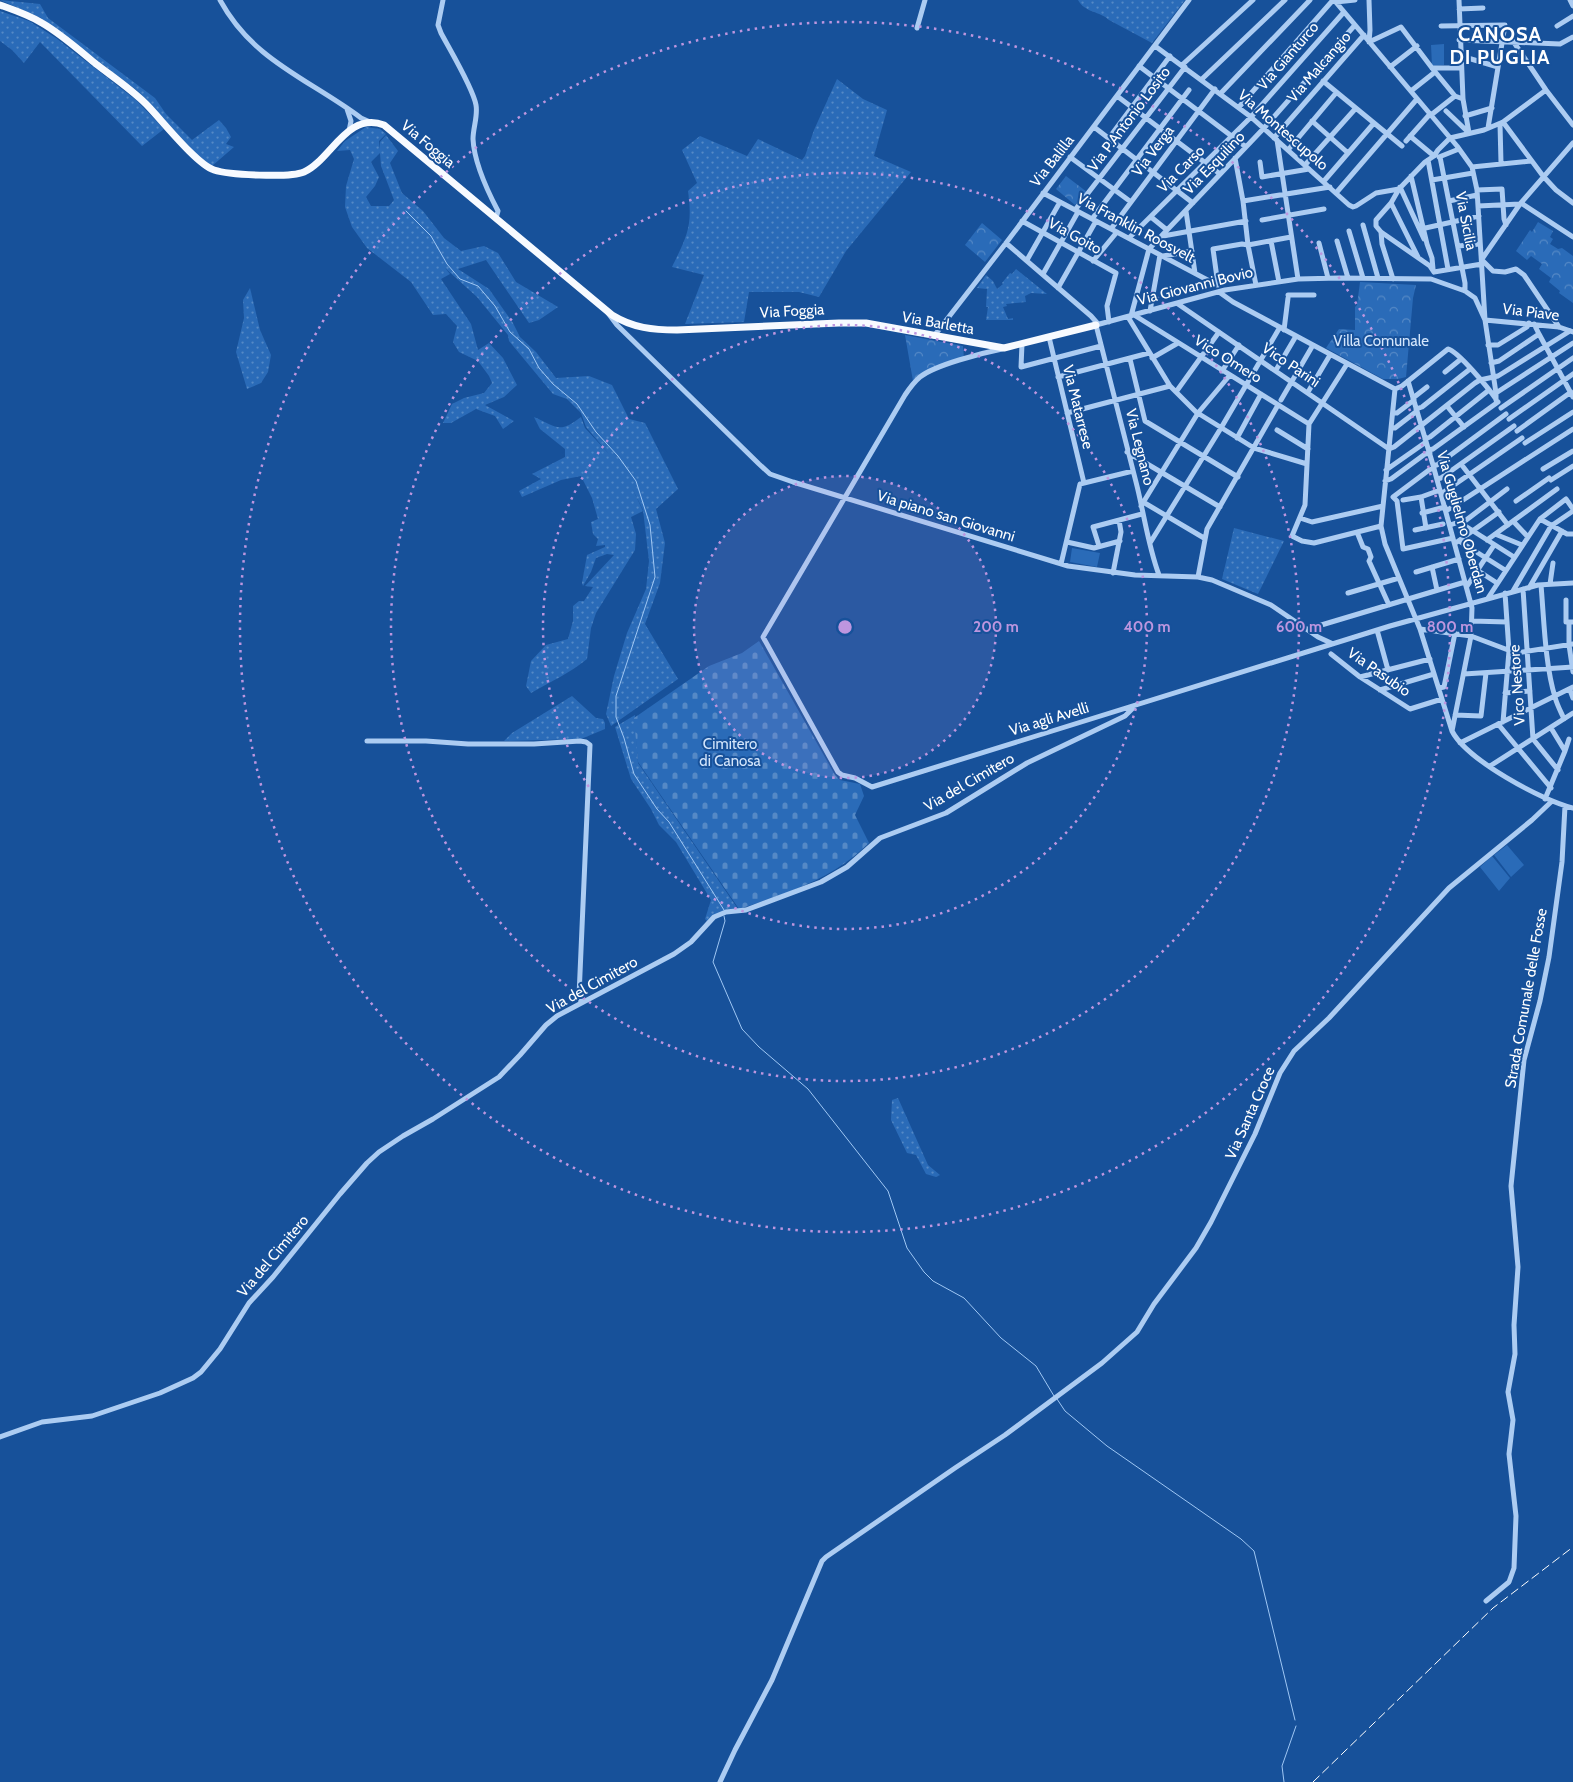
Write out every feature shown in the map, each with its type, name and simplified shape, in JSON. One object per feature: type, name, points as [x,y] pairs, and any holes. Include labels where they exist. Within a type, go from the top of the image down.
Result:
[{"type":"main road","points":[[0,6],[42,23],[122,84],[148,106],[201,162],[212,170],[289,176],[300,174],[315,166],[349,131],[370,122]]},
{"type":"main road","name":"Via Foggia","points":[[370,122],[381,124],[391,130],[605,309],[624,322],[655,330],[866,323]]},
{"type":"main road","name":"Via Barletta","points":[[866,323],[1004,348]]},
{"type":"main road","name":"Via Giovanni Bovio","points":[[1004,348],[1097,325]]},
{"type":"street","points":[[220,0],[236,25],[265,55],[293,75],[370,122]]},
{"type":"street","points":[[443,0],[438,25],[440,33],[472,93],[476,105],[473,142],[485,183],[498,211],[496,218]]},
{"type":"street","points":[[917,28],[925,0]]},
{"type":"street","name":"Via Balilla","points":[[934,336],[1094,127],[1188,0]]},
{"type":"street","name":"Via P.Antonio Losito","points":[[1043,274],[1076,211],[1184,66],[1253,0]]},
{"type":"street","points":[[1202,79],[1285,0]]},
{"type":"street","points":[[1221,93],[1310,0]]},
{"type":"street","points":[[1238,107],[1334,1],[1355,0]]},
{"type":"street","points":[[1368,0],[1369,42]]},
{"type":"street","points":[[1459,0],[1459,40],[1463,99],[1469,134]]},
{"type":"street","points":[[1570,0],[1573,6]]},
{"type":"street","points":[[1334,1],[1450,138],[1473,170],[1479,216],[1485,320],[1497,401]]},
{"type":"street","points":[[1459,9],[1483,8]]},
{"type":"street","name":"Via Gianturco","points":[[1252,117],[1344,12]]},
{"type":"street","points":[[1557,26],[1573,16]]},
{"type":"street","points":[[1441,26],[1504,25],[1488,128]]},
{"type":"street","name":"Via Esquilino","points":[[1149,249],[1264,128],[1356,26]]},
{"type":"street","points":[[1369,42],[1401,27],[1455,96],[1463,99]]},
{"type":"street","name":"Via Malcangio","points":[[1275,139],[1364,35]]},
{"type":"street","points":[[1459,40],[1560,44],[1573,37]]},
{"type":"street","points":[[1513,41],[1546,90],[1573,125]]},
{"type":"street","name":"Via Montescupolo","points":[[1154,46],[1252,117],[1353,207],[1376,193],[1400,188]]},
{"type":"street","points":[[1390,67],[1417,46]]},
{"type":"street","points":[[1109,138],[1170,56]]},
{"type":"street","points":[[1461,56],[1498,67]]},
{"type":"street","points":[[1139,66],[1246,147]]},
{"type":"street","points":[[1411,91],[1434,70],[1462,68]]},
{"type":"street","points":[[1323,81],[1402,146]]},
{"type":"street","name":"Via Verga","points":[[1093,261],[1131,202],[1215,89]]},
{"type":"street","points":[[1058,288],[1094,220],[1189,90]]},
{"type":"street","points":[[1437,156],[1438,150],[1450,138],[1469,134],[1501,123],[1546,90]]},
{"type":"street","points":[[1288,150],[1336,93]]},
{"type":"street","points":[[1117,96],[1220,174]]},
{"type":"street","points":[[1437,156],[1408,139],[1430,115],[1455,96]]},
{"type":"street","points":[[1336,193],[1417,99]]},
{"type":"street","points":[[1260,162],[1262,176],[1307,167],[1356,108]]},
{"type":"street","points":[[1465,116],[1492,108]]},
{"type":"street","points":[[347,109],[351,120],[358,126]]},
{"type":"street","points":[[1446,111],[1469,134]]},
{"type":"street","points":[[358,116],[358,126]]},
{"type":"street","name":"Via Carso","points":[[1129,238],[1252,117]]},
{"type":"street","points":[[349,131],[351,120]]},
{"type":"street","points":[[1312,121],[1348,153]]},
{"type":"street","points":[[1324,181],[1374,123]]},
{"type":"street","points":[[1501,123],[1543,176],[1573,203]]},
{"type":"street","points":[[1501,123],[1501,163]]},
{"type":"street","points":[[1094,127],[1193,203]]},
{"type":"street","points":[[1275,139],[1298,279]]},
{"type":"street","points":[[1427,279],[1434,272],[1482,262],[1521,204],[1573,143]]},
{"type":"street","points":[[1434,272],[1430,266],[1381,232],[1376,226],[1376,220],[1391,203],[1400,188],[1428,160],[1459,149]]},
{"type":"street","name":"Via Sicilia","points":[[1437,156],[1444,177],[1467,293]]},
{"type":"street","points":[[1070,157],[1131,202]]},
{"type":"street","points":[[1235,158],[1256,285]]},
{"type":"street","points":[[1428,160],[1448,269]]},
{"type":"street","points":[[1432,180],[1501,163],[1531,161]]},
{"type":"street","points":[[1411,176],[1421,229]]},
{"type":"street","points":[[1243,201],[1330,187]]},
{"type":"street","points":[[1400,188],[1421,229],[1432,258],[1434,272]]},
{"type":"street","points":[[1449,201],[1477,192],[1502,189],[1506,225]]},
{"type":"street","name":"Via Franklin Roosvelt","points":[[1043,193],[1218,284]]},
{"type":"street","points":[[1027,260],[1060,202]]},
{"type":"street","points":[[1391,203],[1418,257]]},
{"type":"street","points":[[1478,206],[1521,204],[1573,237]]},
{"type":"street","points":[[1262,220],[1324,209]]},
{"type":"street","points":[[1186,211],[1195,273]]},
{"type":"street","points":[[1421,229],[1479,216]]},
{"type":"street","points":[[1150,217],[1168,230]]},
{"type":"street","name":"Via Goito","points":[[1022,221],[1116,273],[1107,306],[1109,322]]},
{"type":"street","points":[[1162,236],[1246,221]]},
{"type":"street","points":[[1363,225],[1378,278]]},
{"type":"street","points":[[1349,231],[1363,278]]},
{"type":"street","points":[[1381,232],[1382,244],[1393,279]]},
{"type":"street","points":[[1291,237],[1213,249],[1219,292],[1395,389]]},
{"type":"street","points":[[1271,241],[1279,282]]},
{"type":"street","points":[[1337,241],[1348,278]]},
{"type":"street","points":[[1006,243],[1043,274],[1097,325]]},
{"type":"street","points":[[1319,243],[1328,278]]},
{"type":"street","points":[[1458,246],[1480,244]]},
{"type":"street","points":[[1149,249],[1131,316],[1149,353],[1170,386],[1198,413],[1254,448],[1307,464]]},
{"type":"street","points":[[1150,311],[1162,255],[1192,251]]},
{"type":"street","points":[[1482,262],[1493,271]]},
{"type":"street","points":[[1482,276],[1493,271],[1505,272],[1516,269],[1524,275],[1559,327]]},
{"type":"street","name":"Via Giovanni Bovio","points":[[1097,325],[1219,292],[1298,279],[1427,279],[1452,286],[1467,293]]},
{"type":"street","points":[[1467,293],[1483,290]]},
{"type":"street","points":[[1467,293],[1475,298],[1485,320]]},
{"type":"street","points":[[1150,542],[1221,428],[1260,360],[1282,328],[1288,297],[1314,295]]},
{"type":"street","name":"Vico Parini","points":[[1178,304],[1389,449]]},
{"type":"street","name":"Via piano san Giovanni","points":[[605,309],[617,325],[770,474],[1061,564],[1113,572],[1198,577],[1212,580],[1256,597],[1284,612],[1322,640],[1332,643]]},
{"type":"street","name":"Vico Omero","points":[[1131,316],[1245,385],[1279,402],[1309,424]]},
{"type":"street","name":"Via Piave","points":[[1485,320],[1559,327],[1572,332]]},
{"type":"street","points":[[1437,480],[1572,393],[1532,324],[1498,345],[1488,346]]},
{"type":"street","name":"Via Legnano","points":[[1097,325],[1127,452],[1142,504],[1142,514],[1159,576]]},
{"type":"street","points":[[1176,392],[1219,332]]},
{"type":"street","points":[[1389,449],[1480,380],[1494,378],[1545,345],[1572,332]]},
{"type":"street","points":[[1491,363],[1499,361],[1539,334]]},
{"type":"street","points":[[1276,370],[1296,336]]},
{"type":"street","name":"Via Matarrese","points":[[1048,337],[1084,483]]},
{"type":"street","points":[[1152,358],[1178,343]]},
{"type":"street","points":[[1496,392],[1573,343]]},
{"type":"street","points":[[1022,344],[1021,366],[1101,346]]},
{"type":"street","points":[[1222,370],[1239,345]]},
{"type":"street","points":[[1198,577],[1207,529],[1313,345]]},
{"type":"street","points":[[844,497],[904,395],[921,377],[930,371],[982,353],[1004,348]]},
{"type":"street","points":[[1395,389],[1402,386],[1448,349],[1461,358],[1497,401]]},
{"type":"street","points":[[1058,377],[1106,366],[1149,353]]},
{"type":"street","points":[[1308,392],[1330,354]]},
{"type":"street","points":[[1445,372],[1461,358]]},
{"type":"street","points":[[1501,408],[1573,358]]},
{"type":"street","points":[[1130,359],[1145,421],[1238,477]]},
{"type":"street","points":[[1347,364],[1309,424],[1306,506],[1292,536],[1302,541],[1314,543],[1381,526]]},
{"type":"street","points":[[1391,428],[1396,428],[1470,369]]},
{"type":"street","points":[[1453,538],[1403,549],[1395,499],[1429,470],[1507,416],[1573,374]]},
{"type":"street","points":[[1204,538],[1142,504],[1198,413],[1230,375]]},
{"type":"street","name":"Via Guglielmo Oberdan","points":[[1408,381],[1453,538],[1457,543],[1459,559],[1471,602],[1471,636],[1452,731]]},
{"type":"street","points":[[1067,413],[1170,386]]},
{"type":"street","points":[[1392,413],[1397,413],[1427,387]]},
{"type":"street","points":[[1395,389],[1381,526],[1385,544],[1420,629],[1452,731],[1460,743],[1490,766],[1531,792],[1573,808]]},
{"type":"street","points":[[1386,470],[1430,438],[1489,390]]},
{"type":"street","points":[[1237,438],[1261,394]]},
{"type":"street","points":[[1385,481],[1391,479],[1429,452],[1497,401]]},
{"type":"street","points":[[1447,406],[1464,426]]},
{"type":"street","points":[[1403,500],[1441,492],[1573,412]]},
{"type":"street","points":[[1422,513],[1445,509],[1480,489],[1573,429]]},
{"type":"street","points":[[1277,430],[1308,449]]},
{"type":"street","points":[[1544,469],[1573,451]]},
{"type":"street","points":[[1127,452],[1220,507]]},
{"type":"street","points":[[1461,464],[1499,512],[1528,537]]},
{"type":"street","points":[[1516,501],[1573,466]]},
{"type":"street","points":[[1061,564],[1080,484],[1133,471]]},
{"type":"street","points":[[1461,524],[1507,488]]},
{"type":"street","points":[[1487,540],[1558,489]]},
{"type":"street","name":"Via agli Avelli","points":[[844,497],[763,637],[838,772],[872,787],[1416,618],[1526,588],[1573,583]]},
{"type":"street","points":[[1421,497],[1422,513],[1426,528]]},
{"type":"street","points":[[1488,598],[1540,519],[1566,499],[1573,510],[1551,526],[1513,592]]},
{"type":"street","points":[[1300,518],[1312,522],[1383,506]]},
{"type":"street","points":[[1499,512],[1457,543],[1505,570]]},
{"type":"street","points":[[1099,546],[1093,527],[1142,514]]},
{"type":"street","points":[[1540,519],[1567,534],[1573,534]]},
{"type":"street","points":[[1113,572],[1122,532],[1119,520]]},
{"type":"street","points":[[1450,525],[1459,522],[1514,557]]},
{"type":"street","points":[[1415,530],[1442,524]]},
{"type":"street","points":[[1526,588],[1562,531]]},
{"type":"street","points":[[1357,532],[1362,547],[1368,549],[1371,557],[1369,560],[1388,605]]},
{"type":"street","points":[[1496,534],[1522,545]]},
{"type":"street","points":[[1067,542],[1094,548],[1120,541]]},
{"type":"street","points":[[1308,629],[1437,590],[1466,584],[1494,545]]},
{"type":"street","points":[[1416,572],[1459,559]]},
{"type":"street","points":[[1550,584],[1553,563]]},
{"type":"street","points":[[1432,567],[1437,590]]},
{"type":"street","points":[[1477,570],[1497,582]]},
{"type":"street","points":[[1348,593],[1399,578]]},
{"type":"street","points":[[1542,585],[1546,648],[1555,696],[1564,719]]},
{"type":"street","name":"Vico Nestore","points":[[1526,588],[1527,652],[1534,739],[1558,770]]},
{"type":"street","points":[[1505,594],[1510,651],[1500,723],[1518,749],[1551,788]]},
{"type":"street","points":[[1464,674],[1573,668],[1571,622],[1566,622],[1566,600]]},
{"type":"street","points":[[1472,621],[1507,622]]},
{"type":"street","points":[[1420,629],[1471,636],[1516,653],[1571,644]]},
{"type":"street","points":[[1377,630],[1388,670]]},
{"type":"street","points":[[1439,688],[1444,687],[1455,633]]},
{"type":"street","name":"Via Pasubio","points":[[1331,654],[1360,677],[1410,709],[1442,699]]},
{"type":"street","points":[[1360,677],[1430,659]]},
{"type":"street","points":[[1455,715],[1481,716],[1486,673]]},
{"type":"street","points":[[1380,690],[1434,674]]},
{"type":"street","points":[[1460,743],[1571,689],[1573,698]]},
{"type":"street","points":[[1505,693],[1530,691]]},
{"type":"street","name":"Via del Cimitero","points":[[0,1437],[42,1422],[92,1416],[193,1378],[220,1349],[249,1303],[367,1162],[403,1136],[433,1120],[498,1077],[546,1025],[557,1016],[674,954],[691,942],[714,917],[724,913],[746,910],[821,882],[847,867],[880,838],[946,813],[1027,763],[1124,716],[1136,705]]},
{"type":"street","points":[[1490,766],[1573,713]]},
{"type":"street","points":[[1551,728],[1565,751]]},
{"type":"street","name":"Via Santa Croce","points":[[720,1782],[776,1672],[822,1561],[1005,1435],[1102,1363],[1137,1332],[1154,1304],[1196,1248],[1233,1181],[1280,1073],[1294,1051],[1329,1018],[1449,888],[1532,820],[1548,800],[1569,739]]},
{"type":"street","points":[[367,741],[515,744],[580,741],[590,745],[581,1002]]},
{"type":"street","name":"Strada Comunale delle Fosse","points":[[1486,1601],[1509,1582],[1514,1568],[1516,1516],[1509,1454],[1513,1420],[1508,1392],[1515,1354],[1514,1325],[1518,1267],[1511,1186],[1524,1060],[1540,1001],[1549,957],[1562,862],[1565,806]]},
{"type":"green space","points":[[0,0],[40,4],[48,18],[155,98],[166,114],[192,140],[219,120],[231,137],[226,144],[234,147],[212,166],[197,155],[139,92],[41,18]]},
{"type":"green space","points":[[1078,0],[1185,0],[1152,43],[1089,10]]},
{"type":"green space","points":[[0,11],[29,21],[56,38],[136,100],[164,129],[142,146],[40,42],[24,63],[0,41]]},
{"type":"green space","points":[[1444,44],[1444,65],[1432,66],[1431,45]]},
{"type":"green space","points":[[837,79],[863,99],[887,110],[874,156],[911,172],[846,251],[819,297],[799,292],[749,292],[744,322],[685,324],[704,275],[672,267],[688,230],[690,213],[688,191],[697,183],[682,150],[700,136],[747,156],[758,139],[802,160]]},
{"type":"green space","points":[[366,127],[380,129],[386,134],[379,141],[380,150],[380,142],[386,135],[398,151],[390,163],[402,193],[423,211],[444,238],[461,251],[484,246],[498,253],[516,282],[558,307],[539,320],[529,323],[486,260],[458,269],[489,289],[513,323],[520,337],[536,352],[556,378],[589,376],[612,385],[629,419],[645,423],[678,489],[656,509],[665,543],[660,583],[645,624],[678,679],[611,726],[606,714],[614,676],[627,633],[646,589],[649,561],[643,510],[632,488],[643,511],[631,517],[636,534],[635,550],[596,613],[591,628],[587,659],[567,673],[531,693],[526,686],[531,661],[546,645],[568,639],[573,621],[573,606],[579,601],[584,601],[593,587],[585,586],[614,555],[607,554],[596,558],[583,586],[587,555],[605,547],[605,545],[596,546],[598,539],[593,534],[591,522],[598,519],[592,498],[581,476],[561,480],[522,497],[519,491],[541,479],[532,474],[565,457],[565,449],[540,429],[534,417],[553,426],[563,427],[568,426],[581,417],[585,428],[609,454],[586,427],[581,413],[567,399],[553,394],[509,341],[508,335],[477,297],[445,268],[450,274],[441,279],[471,324],[478,350],[489,343],[503,358],[517,385],[504,397],[485,405],[514,421],[503,429],[495,416],[476,409],[451,423],[443,423],[452,404],[464,398],[484,393],[492,383],[478,361],[459,352],[453,342],[457,326],[446,314],[433,315],[411,282],[367,248],[352,227],[345,207],[346,186],[354,159],[350,150],[337,151],[345,141]],"holes":[[[380,153],[381,166],[394,200],[389,206],[371,206],[366,197],[375,186],[379,177],[371,162]]]},
{"type":"green space","points":[[1066,176],[1087,192],[1075,205],[1056,189]]},
{"type":"green space","points":[[1538,222],[1553,231],[1550,237],[1553,239],[1550,244],[1558,249],[1562,248],[1573,256],[1573,303],[1559,293],[1560,291],[1549,282],[1551,278],[1539,269],[1542,264],[1531,256],[1527,260],[1516,251],[1530,230],[1532,232]]},
{"type":"green space","points":[[982,223],[1002,240],[985,262],[965,245]]},
{"type":"green space","points":[[1016,269],[1047,294],[1031,293],[1025,296],[1026,302],[1006,304],[1007,306],[1003,307],[1008,319],[1013,318],[1013,320],[986,320],[988,307],[986,307],[987,289],[977,288],[986,275],[993,281],[997,289],[1003,284],[1010,273],[1012,274]]},
{"type":"green space","name":"Villa Comunale","points":[[1360,282],[1416,285],[1413,298],[1406,377],[1383,379],[1326,348],[1339,329],[1355,330],[1355,307],[1357,305]]},
{"type":"green space","points":[[250,288],[260,330],[271,355],[268,372],[261,383],[247,389],[236,352],[244,318],[243,300]]},
{"type":"green space","points":[[905,335],[963,346],[964,359],[924,373],[913,381]]},
{"type":"green space","points":[[1234,528],[1284,541],[1258,594],[1222,579]]},
{"type":"green space","points":[[1072,548],[1100,553],[1097,567],[1070,562]]},
{"type":"green space","name":"Cimitero di Canosa","points":[[759,641],[835,775],[840,780],[860,784],[864,796],[855,815],[869,843],[848,861],[820,878],[794,890],[739,909],[638,762],[634,718],[709,666],[742,653]]},
{"type":"green space","points":[[572,696],[596,718],[603,719],[605,729],[581,739],[504,741],[512,733]]},
{"type":"green space","points":[[635,715],[638,763],[738,909],[728,909],[707,921],[705,919],[711,900],[676,842],[659,825],[631,779],[615,727]]},
{"type":"green space","points":[[1507,845],[1524,865],[1511,877],[1494,855]]},
{"type":"green space","points":[[1492,856],[1510,878],[1499,891],[1480,867]]},
{"type":"green space","points":[[898,1098],[928,1165],[940,1175],[936,1177],[926,1174],[916,1155],[907,1153],[891,1120],[892,1100]]},
{"type":"waterway","points":[[406,211],[431,236],[447,264],[460,279],[478,286],[495,306],[510,332],[529,349],[539,368],[553,384],[577,404],[596,432],[618,456],[636,481],[650,525],[655,577],[616,696],[616,717],[634,774],[657,809],[669,822],[724,910]]},
{"type":"waterway","points":[[724,916],[725,921],[713,962],[742,1029],[759,1047],[808,1089],[888,1191],[907,1248],[924,1272],[933,1281],[964,1298],[1001,1338],[1036,1366],[1054,1396]]},
{"type":"waterway","points":[[1057,1399],[1065,1411],[1107,1446],[1241,1539],[1254,1551],[1295,1720]]},
{"type":"waterway","points":[[1284,1782],[1282,1766],[1296,1726]]},
{"type":"railway","points":[[1313,1782],[1493,1608],[1573,1547]]},
{"type":"district","name":"CANOSA DI PUGLIA","points":[[1500,46]]}]
